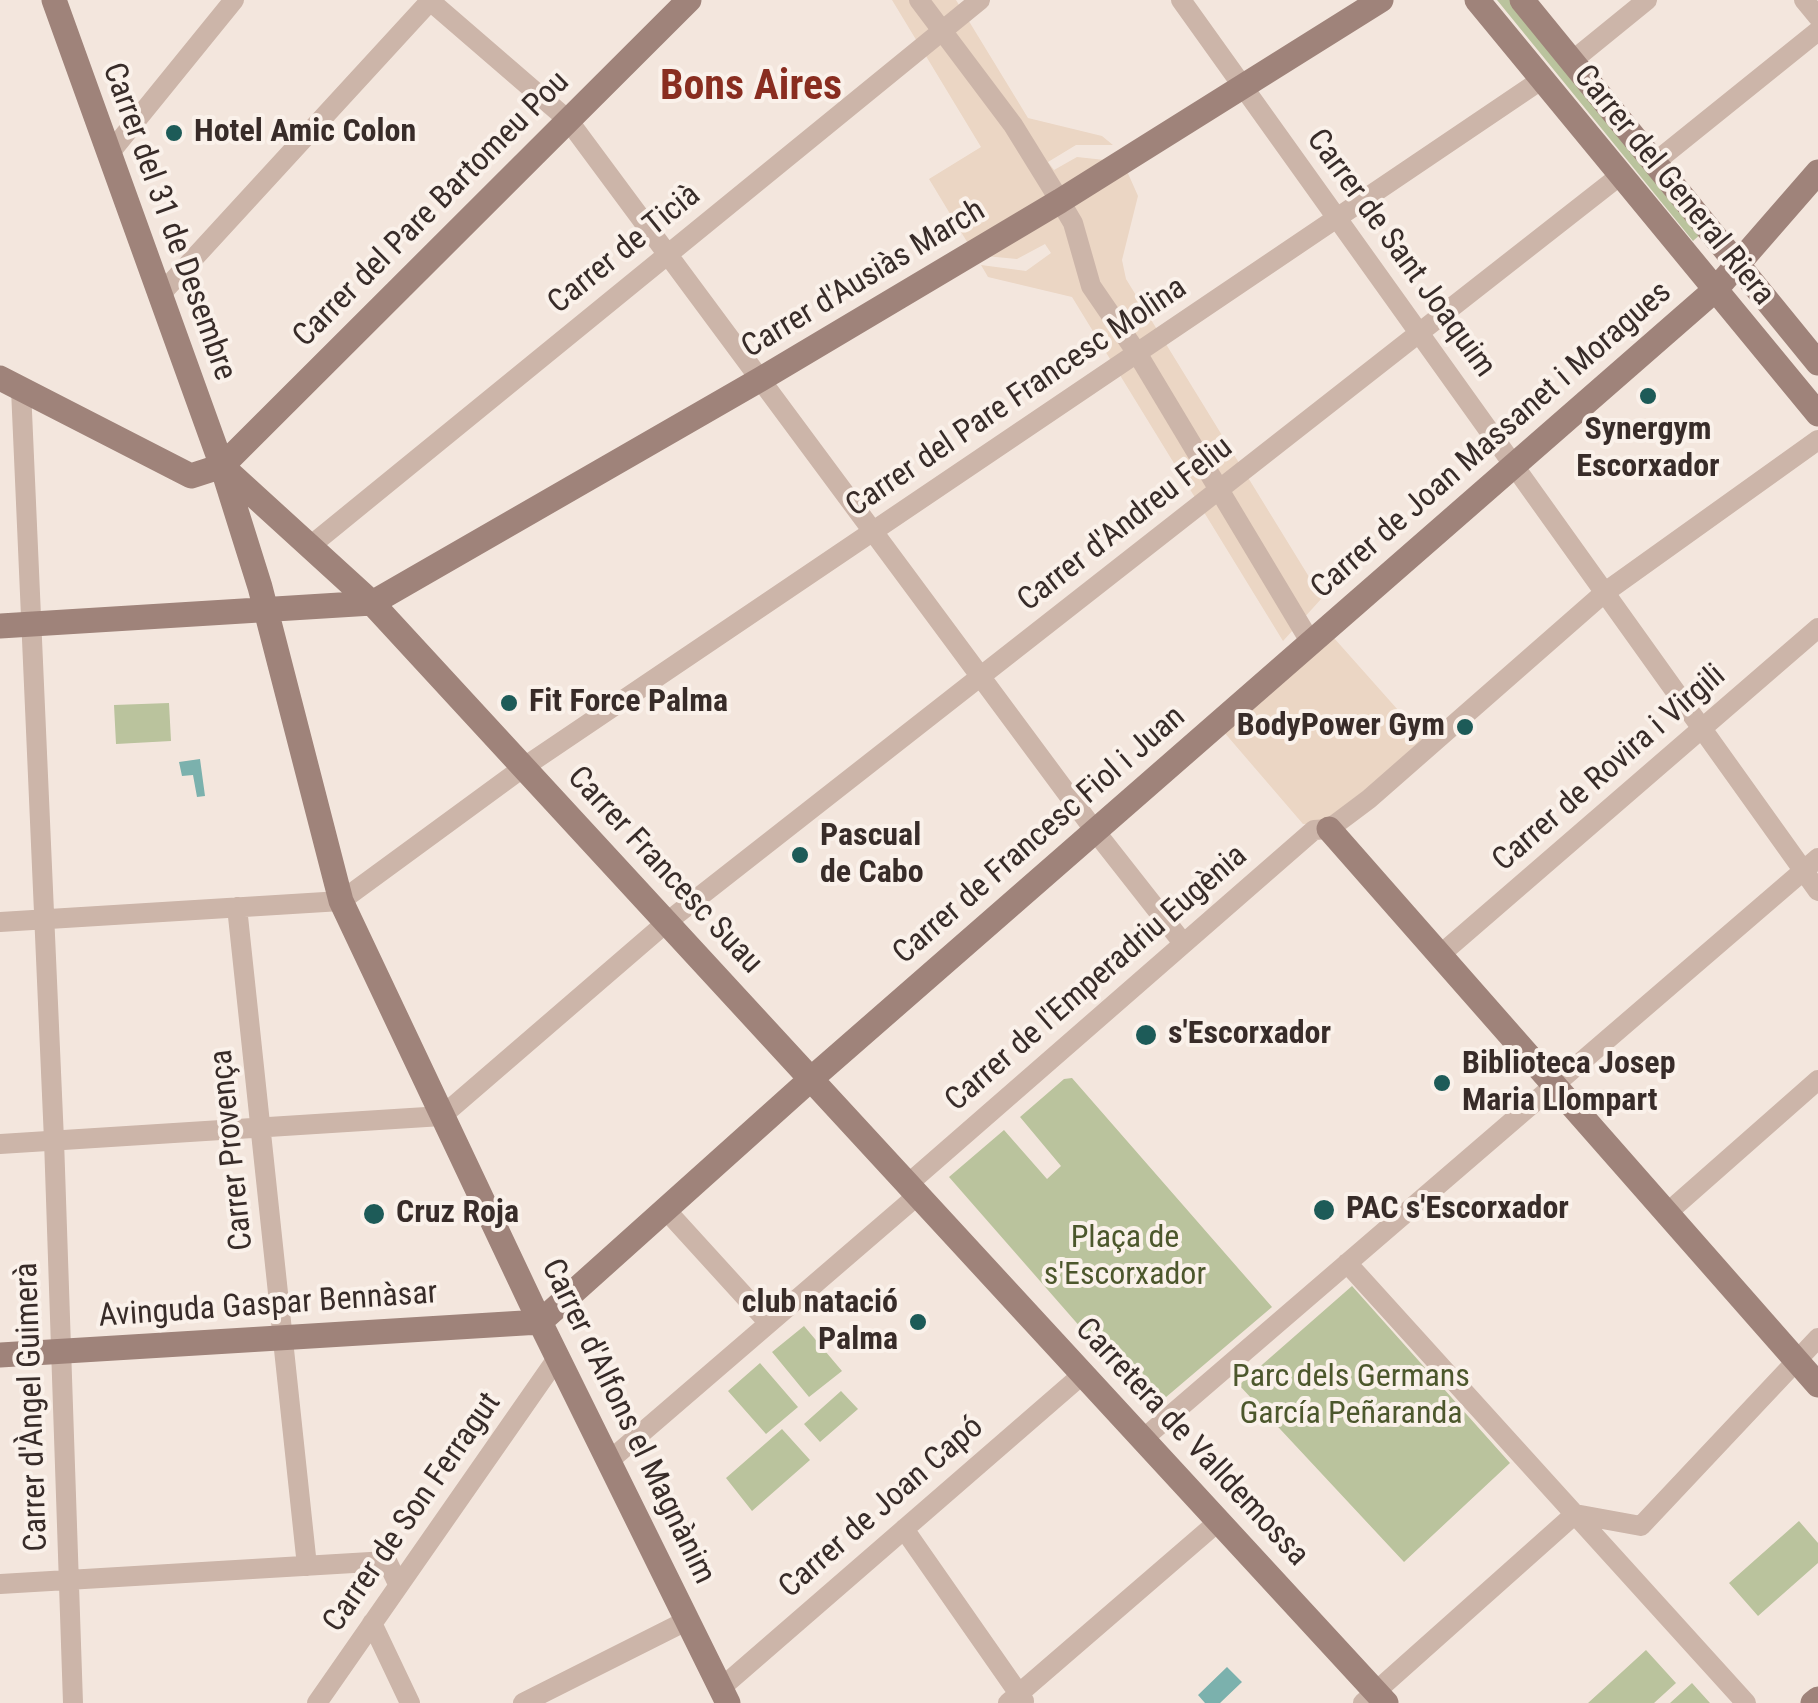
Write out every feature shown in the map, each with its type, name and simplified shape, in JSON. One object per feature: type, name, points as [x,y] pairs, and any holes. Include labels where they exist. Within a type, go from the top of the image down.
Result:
[{"type":"street","name":"Carrer del 31 de Desembre","points":[[54,0],[222,466],[265,608]]},
{"type":"street","points":[[109,154],[234,0]]},
{"type":"street","points":[[160,295],[430,0],[568,120],[1095,831],[1183,943]]},
{"type":"street","name":"Carrer del Pare Bartomeu Pou","points":[[222,466],[689,0]]},
{"type":"street","points":[[920,0],[940,32],[1013,125],[1060,201],[1073,223],[1091,286],[1137,353],[1311,642]]},
{"type":"street","name":"Carrer de Ticià","points":[[309,548],[980,0]]},
{"type":"street","name":"Carrer de Sant Joaquim","points":[[1181,0],[1703,730],[1811,864],[1818,891]]},
{"type":"street","name":"Carrer d'Ausiàs March","points":[[372,602],[761,379],[1060,201],[1380,0]]},
{"type":"street","name":"Carrer del General Riera","points":[[1477,0],[1818,414]]},
{"type":"street","name":"Carrer del General Riera","points":[[1522,0],[1818,362]]},
{"type":"street","points":[[1572,62],[1647,0]]},
{"type":"street","points":[[1804,0],[1818,18]]},
{"type":"street","points":[[1654,163],[1818,31]]},
{"type":"street","name":"Carrer del Pare Francesc Molina","points":[[341,900],[524,767],[1544,78]]},
{"type":"street","name":"Carrer de Joan Massanet i Moragues","points":[[1311,642],[1716,290],[1818,172]]},
{"type":"street","name":"Carrer d'Andreu Feliu","points":[[442,1116],[667,922],[1622,174]]},
{"type":"street","points":[[10,384],[191,476],[222,466]]},
{"type":"street","name":"Carrer d'Àngel Guimerà","points":[[10,384],[32,624],[62,1351],[72,1703]]},
{"type":"street","name":"Carrer de l'Emperadriu Eugènia","points":[[609,1461],[768,1322],[1183,943],[1314,830],[1329,828],[1370,799],[1604,592],[1818,440]]},
{"type":"street","name":"Carrer Francesc Suau","points":[[222,466],[372,602],[913,1189]]},
{"type":"street","points":[[0,626],[372,602]]},
{"type":"street","name":"Carrer d'Alfons el Magnànim","points":[[265,608],[341,900],[540,1322],[724,1695]]},
{"type":"street","name":"Carrer de Rovira i Virgili","points":[[1441,954],[1818,628]]},
{"type":"street","name":"Carrer de Francesc Fiol i Juan","points":[[540,1322],[1311,642]]},
{"type":"street","points":[[1329,828],[1818,1386]]},
{"type":"street","points":[[1143,1439],[1811,864]]},
{"type":"street","points":[[0,922],[341,900]]},
{"type":"street","name":"Carrer Provença","points":[[237,907],[308,1566]]},
{"type":"street","points":[[1667,1213],[1818,1080]]},
{"type":"street","points":[[0,1144],[442,1116]]},
{"type":"street","name":"Carretera de Valldemossa","points":[[913,1189],[1219,1521],[1375,1699]]},
{"type":"street","points":[[666,1210],[768,1322]]},
{"type":"street","points":[[1348,1263],[1746,1703]]},
{"type":"street","name":"Avinguda Gaspar Bennàsar","points":[[0,1355],[540,1322]]},
{"type":"street","points":[[1575,1514],[1640,1526],[1818,1338]]},
{"type":"street","name":"Carrer de Son Ferragut","points":[[317,1703],[558,1357]]},
{"type":"street","name":"Carrer de Joan Capó","points":[[724,1695],[904,1529],[1083,1374]]},
{"type":"street","points":[[1375,1699],[1575,1514]]},
{"type":"street","points":[[904,1529],[1018,1700],[1219,1521]]},
{"type":"street","points":[[0,1584],[387,1561],[398,1584]]},
{"type":"street","points":[[523,1703],[688,1620]]},
{"type":"street","points":[[372,1622],[410,1703]]},
{"type":"green space","points":[[1497,0],[1510,0],[1702,233],[1693,241]]},
{"type":"green space","points":[[169,703],[171,741],[116,744],[114,705]]},
{"type":"green space","name":"Plaça de s'Escorxador","points":[[1072,1078],[1272,1307],[1152,1409],[949,1177],[1004,1130],[1047,1179],[1061,1166],[1020,1117],[1064,1079]]},
{"type":"green space","name":"Parc dels Germans García Peñaranda","points":[[1352,1286],[1510,1463],[1404,1562],[1239,1385]]},
{"type":"green space","points":[[804,1326],[842,1371],[809,1397],[772,1352]]},
{"type":"green space","points":[[760,1363],[798,1407],[766,1434],[728,1391]]},
{"type":"green space","points":[[841,1391],[858,1409],[820,1442],[804,1424]]},
{"type":"green space","points":[[782,1429],[810,1460],[752,1511],[726,1478]]},
{"type":"green space","points":[[1799,1521],[1818,1543],[1818,1563],[1758,1616],[1729,1583]]},
{"type":"green space","points":[[1646,1650],[1676,1683],[1654,1703],[1588,1703]]},
{"type":"green space","points":[[1692,1683],[1710,1703],[1670,1703]]},
{"type":"shaded area","points":[[892,0],[956,0],[1028,118],[1102,136],[1113,145],[1076,145],[1048,162],[1054,170],[1077,157],[1123,162],[1138,196],[1122,260],[1126,279],[1322,598],[1283,641],[1072,297],[988,277],[981,265],[1026,271],[1051,253],[1045,244],[1017,259],[975,255],[929,179],[981,147]]},
{"type":"shaded area","points":[[1326,629],[1430,746],[1327,825],[1303,824],[1217,724]]},
{"type":"water","points":[[200,759],[205,796],[197,797],[193,775],[182,776],[179,762]]},
{"type":"water","points":[[1227,1667],[1242,1682],[1220,1703],[1205,1703],[1198,1695]]},
{"type":"place","name":"Hotel Amic Colon","points":[[174,133]]},
{"type":"place","name":"Synergym Escorxador","points":[[1648,396]]},
{"type":"place","name":"Fit Force Palma","points":[[509,703]]},
{"type":"place","name":"BodyPower Gym","points":[[1465,727]]},
{"type":"place","name":"Pascual de Cabo","points":[[800,855]]},
{"type":"place","name":"s'Escorxador","points":[[1146,1035]]},
{"type":"place","name":"Biblioteca Josep Maria Llompart","points":[[1442,1083]]},
{"type":"place","name":"PAC s'Escorxador","points":[[1324,1210]]},
{"type":"place","name":"Cruz Roja","points":[[374,1214]]},
{"type":"place","name":"club natació Palma","points":[[918,1322]]},
{"type":"district","name":"Bons Aires","points":[[751,88]]}]
